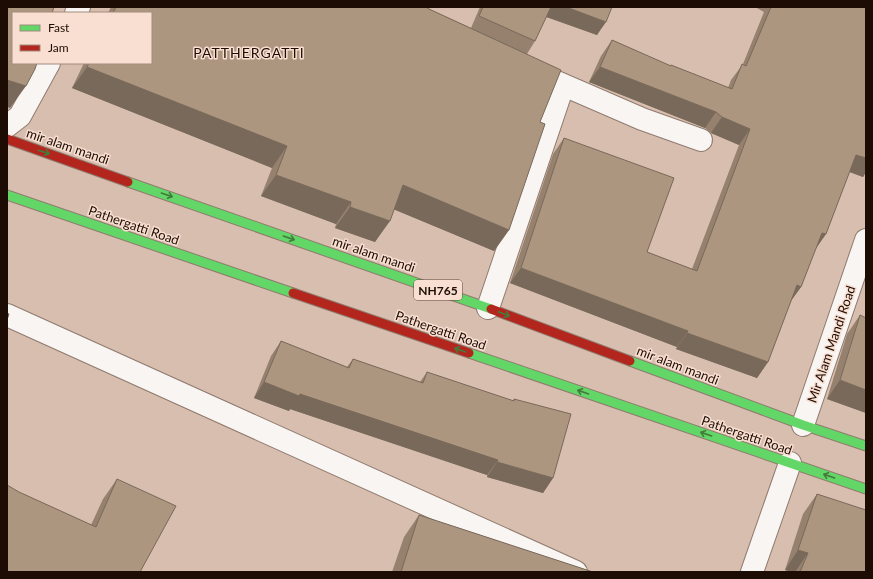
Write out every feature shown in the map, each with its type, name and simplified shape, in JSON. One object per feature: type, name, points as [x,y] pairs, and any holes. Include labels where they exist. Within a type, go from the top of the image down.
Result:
[{"type":"highway","name":"mir alam mandi","points":[[7,140],[488,308],[803,426],[866,446]]},
{"type":"highway","name":"Pathergatti Road","points":[[7,195],[866,489]]},
{"type":"street","points":[[513,62],[563,86],[642,120],[701,140]]},
{"type":"street","points":[[7,126],[20,116],[48,64]]},
{"type":"street","points":[[488,308],[563,86]]},
{"type":"street","name":"Mir Alam Mandi Road","points":[[803,426],[866,240]]},
{"type":"street","points":[[7,315],[576,572]]},
{"type":"street","points":[[752,572],[790,463]]},
{"type":"building","points":[[7,7],[54,7],[52,12],[12,12],[12,64],[37,64],[26,86],[7,80]]},
{"type":"building","points":[[116,7],[426,7],[561,70],[540,122],[545,124],[509,230],[403,185],[390,221],[350,207],[351,202],[276,175],[287,146],[87,67],[88,64],[152,64],[152,12],[114,12]]},
{"type":"building","points":[[483,7],[551,7],[535,41],[479,16]]},
{"type":"building","points":[[566,7],[612,7],[606,22]]},
{"type":"building","points":[[771,7],[866,7],[866,158],[856,155],[826,234],[822,233],[801,287],[797,285],[768,362],[687,333],[688,331],[521,268],[564,138],[674,178],[647,252],[697,271],[750,129],[722,117],[716,112],[600,67],[612,40],[671,66],[732,89],[742,64],[746,66]]},
{"type":"building","points":[[860,315],[866,318],[866,390],[840,380]]},
{"type":"building","points":[[281,341],[349,368],[353,359],[423,383],[427,372],[514,401],[514,399],[571,414],[553,478],[497,462],[498,460],[300,394],[299,396],[264,382]]},
{"type":"building","points":[[117,479],[176,506],[140,572],[7,572],[7,485],[19,492],[96,527]]},
{"type":"building","points":[[817,494],[866,510],[866,572],[800,572],[808,553],[798,550]]},
{"type":"building","points":[[419,515],[593,572],[401,572]]},
{"type":"traffic: fast","points":[[128,182],[491,309]]},
{"type":"traffic: fast","points":[[7,195],[293,293]]},
{"type":"traffic: fast","points":[[469,353],[866,489]]},
{"type":"traffic: fast","points":[[630,361],[803,425],[866,446]]},
{"type":"traffic: jam","points":[[7,139],[128,182]]},
{"type":"traffic: jam","points":[[293,293],[469,353]]},
{"type":"traffic: jam","points":[[491,309],[630,361]]},
{"type":"district","name":"PATTHERGATTI","points":[[249,52]]}]
